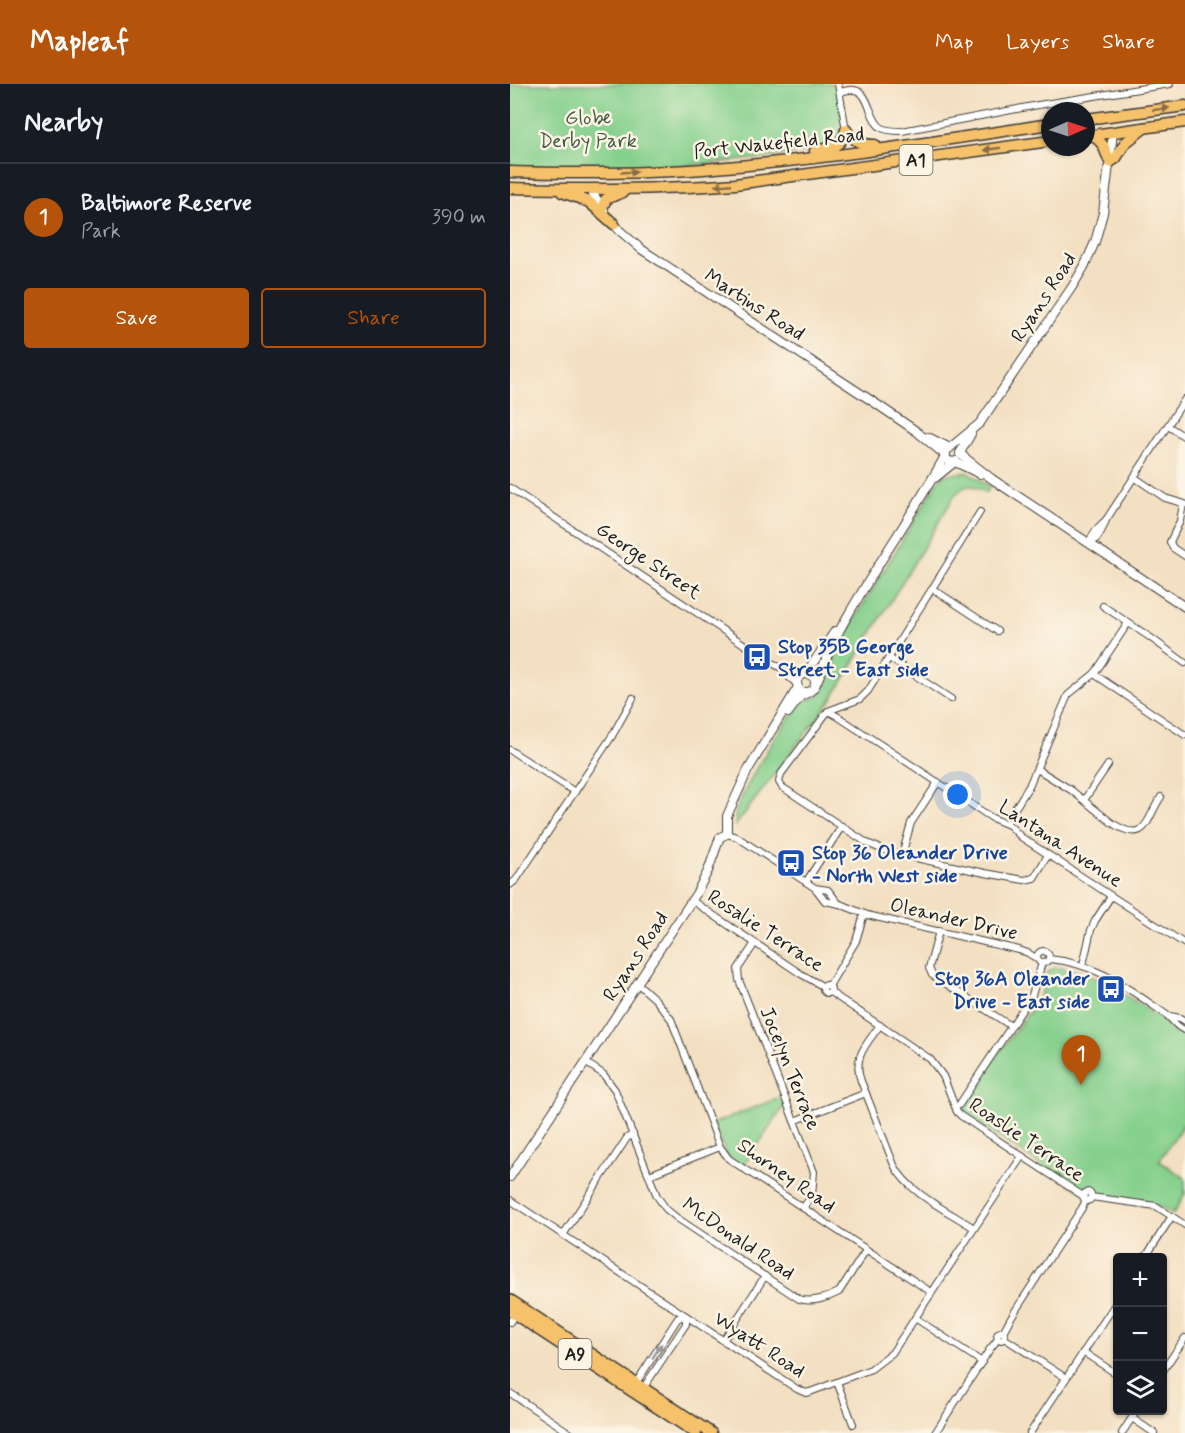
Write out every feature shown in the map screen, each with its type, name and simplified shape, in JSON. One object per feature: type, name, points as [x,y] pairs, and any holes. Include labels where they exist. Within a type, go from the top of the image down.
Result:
[{"type":"main road","points":[[1095,118],[1185,106]]},
{"type":"main road","points":[[1113,133],[1119,124],[1137,112]]},
{"type":"main road","points":[[1095,135],[1185,122]]},
{"type":"main road","name":"Port Wakefield Road","points":[[510,172],[580,174],[748,165],[906,146],[1041,125]]},
{"type":"main road","points":[[1095,139],[1103,145],[1110,162],[1116,158],[1125,143],[1145,128]]},
{"type":"main road","points":[[660,171],[675,167],[765,158],[833,148],[840,142],[846,130],[861,144],[906,146]]},
{"type":"main road","name":"Port Wakefield Road","points":[[510,188],[632,189],[735,184],[1041,142]]},
{"type":"main road","points":[[510,178],[577,180],[590,189]]},
{"type":"main road","points":[[553,189],[589,202],[614,224]]},
{"type":"main road","points":[[602,208],[606,199],[632,189]]},
{"type":"main road","name":"A9","points":[[513,1311],[711,1433]]},
{"type":"main road","name":"A9","points":[[637,1389],[696,1433]]},
{"type":"street","points":[[838,84],[846,130]]},
{"type":"street","name":"Port Wakefield Road","points":[[840,92],[854,89],[859,91],[866,99],[877,124],[883,129],[902,131],[1038,105],[1170,84]]},
{"type":"street","name":"Ryans Road","points":[[960,454],[1084,267],[1100,223],[1113,133]]},
{"type":"street","name":"Martins Road","points":[[590,189],[614,224],[641,249],[948,451]]},
{"type":"street","points":[[1090,544],[1095,541],[1106,520],[1185,399]]},
{"type":"street","points":[[1168,426],[1185,437]]},
{"type":"street","name":"Ryans Road","points":[[510,1177],[692,900],[708,871],[720,837],[727,834],[727,816],[748,770],[800,697],[812,689],[852,609],[932,481],[948,451],[974,430]]},
{"type":"street","points":[[992,479],[949,461],[948,451],[958,449],[960,454],[992,479],[1185,607]]},
{"type":"street","points":[[954,462],[960,454]]},
{"type":"street","name":"Ryans Road","points":[[932,481],[954,462]]},
{"type":"street","points":[[1134,477],[1166,498],[1184,504],[1180,521],[1170,542],[1173,548],[1185,556]]},
{"type":"street","name":"George Street","points":[[510,488],[769,661],[793,675],[803,674]]},
{"type":"street","points":[[980,512],[864,696],[828,711],[781,774],[779,780],[782,787],[874,846],[902,855],[1024,880],[1034,878],[1048,855]]},
{"type":"street","points":[[933,589],[997,631]]},
{"type":"street","points":[[1103,606],[1185,663]]},
{"type":"street","name":"Ryans Road","points":[[803,674],[852,609]]},
{"type":"street","points":[[1006,823],[1029,786],[1068,695],[1094,674],[1128,623]]},
{"type":"street","points":[[889,658],[951,699]]},
{"type":"street","name":"George Street","points":[[769,661],[798,685]]},
{"type":"street","points":[[803,674],[814,677],[812,689],[803,691],[798,685],[797,681],[803,674]]},
{"type":"street","points":[[1094,674],[1185,735]]},
{"type":"street","name":"Ryans Road","points":[[764,746],[798,685]]},
{"type":"street","points":[[510,885],[516,880],[575,792],[633,699]]},
{"type":"street","name":"Lantana Avenue","points":[[828,711],[992,818],[1006,823],[1021,837],[1185,944]]},
{"type":"street","points":[[510,750],[575,792]]},
{"type":"street","points":[[1084,800],[1108,765]]},
{"type":"street","points":[[1037,769],[1071,789],[1119,828],[1136,831],[1143,829],[1161,797]]},
{"type":"street","points":[[902,855],[911,823],[938,782]]},
{"type":"street","points":[[806,882],[842,826]]},
{"type":"street","name":"Oleander Drive","points":[[727,834],[737,837],[815,888],[825,901],[840,904],[864,914],[1019,950],[1039,959],[1042,951],[1047,953],[1049,959]]},
{"type":"street","points":[[1083,965],[1091,930],[1111,896]]},
{"type":"street","name":"Rosalie Terrace","points":[[692,900],[801,974],[828,988],[930,1059],[943,1076],[956,1107]]},
{"type":"street","points":[[828,988],[856,941],[864,914]]},
{"type":"street","points":[[939,931],[928,968],[932,975],[1011,1026]]},
{"type":"street","name":"Jocelyn Terrace","points":[[755,943],[738,969],[739,980],[814,1172],[812,1195],[803,1208]]},
{"type":"street","points":[[956,1107],[1032,995],[1039,959],[1046,963],[1049,959],[1062,960],[1100,972],[1169,1016],[1181,1029],[1185,1030]]},
{"type":"street","name":"Shorney Road","points":[[637,983],[655,999],[671,1019],[720,1147],[729,1159],[931,1292]]},
{"type":"street","points":[[1169,1016],[1185,1021]]},
{"type":"street","points":[[880,1025],[861,1053],[858,1072],[894,1164],[912,1188],[974,1228]]},
{"type":"street","name":"McDonald Road","points":[[585,1062],[603,1074],[615,1090],[649,1175],[662,1204],[670,1213],[802,1300],[833,1296],[842,1290],[866,1250]]},
{"type":"street","points":[[794,1121],[866,1093]]},
{"type":"street","name":"Roaslie Terrace","points":[[956,1107],[961,1116],[1087,1198]]},
{"type":"street","points":[[563,1235],[627,1138],[633,1134]]},
{"type":"street","points":[[649,1175],[720,1147]]},
{"type":"street","name":"Wyatt Road","points":[[510,1200],[723,1341],[802,1391],[810,1392],[871,1369],[890,1355],[1022,1156]]},
{"type":"street","points":[[935,1433],[1002,1336],[1010,1319],[1087,1198],[1156,1206],[1185,1225]]},
{"type":"street","points":[[1148,1253],[1172,1216]]},
{"type":"street","points":[[723,1341],[765,1276]]},
{"type":"street","points":[[1030,1433],[1113,1307]]},
{"type":"street","points":[[637,1389],[686,1324],[686,1316]]},
{"type":"street","points":[[915,1318],[982,1362]]},
{"type":"street","points":[[1002,1336],[1066,1378]]},
{"type":"street","points":[[1167,1365],[1185,1338]]},
{"type":"street","points":[[1083,1352],[1113,1372]]},
{"type":"street","points":[[837,1382],[854,1424]]},
{"type":"street","points":[[510,1393],[570,1433]]},
{"type":"street","points":[[1122,1433],[1134,1415]]},
{"type":"street","points":[[1132,1418],[1154,1433]]},
{"type":"green space","name":"Globe Derby Park","points":[[510,84],[838,84],[845,133],[823,149],[765,158],[675,167],[510,172]]},
{"type":"green space","points":[[968,472],[990,487],[986,493],[970,486],[963,488],[955,495],[831,700],[735,826],[735,814],[757,767],[802,701],[817,697],[826,686],[840,643],[937,483],[944,475]]},
{"type":"green space","points":[[1054,968],[1083,973],[1099,980],[1170,1025],[1175,1033],[1185,1035],[1185,1122],[1159,1161],[1185,1178],[1185,1194],[1173,1214],[1163,1208],[1080,1191],[960,1111],[994,1059],[1039,999],[1046,973]]},
{"type":"green space","points":[[784,1096],[787,1102],[742,1168],[729,1159],[712,1124]]},
{"type":"place","name":"Stop 35B George Street - East side","points":[[757,657]]},
{"type":"place","name":"Stop 36 Oleander Drive - North West side","points":[[791,863]]},
{"type":"place","name":"Stop 36A Oleander Drive - East side","points":[[1111,989]]},
{"type":"place","name":"Baltimore Reserve","points":[[1081,1085]]}]
